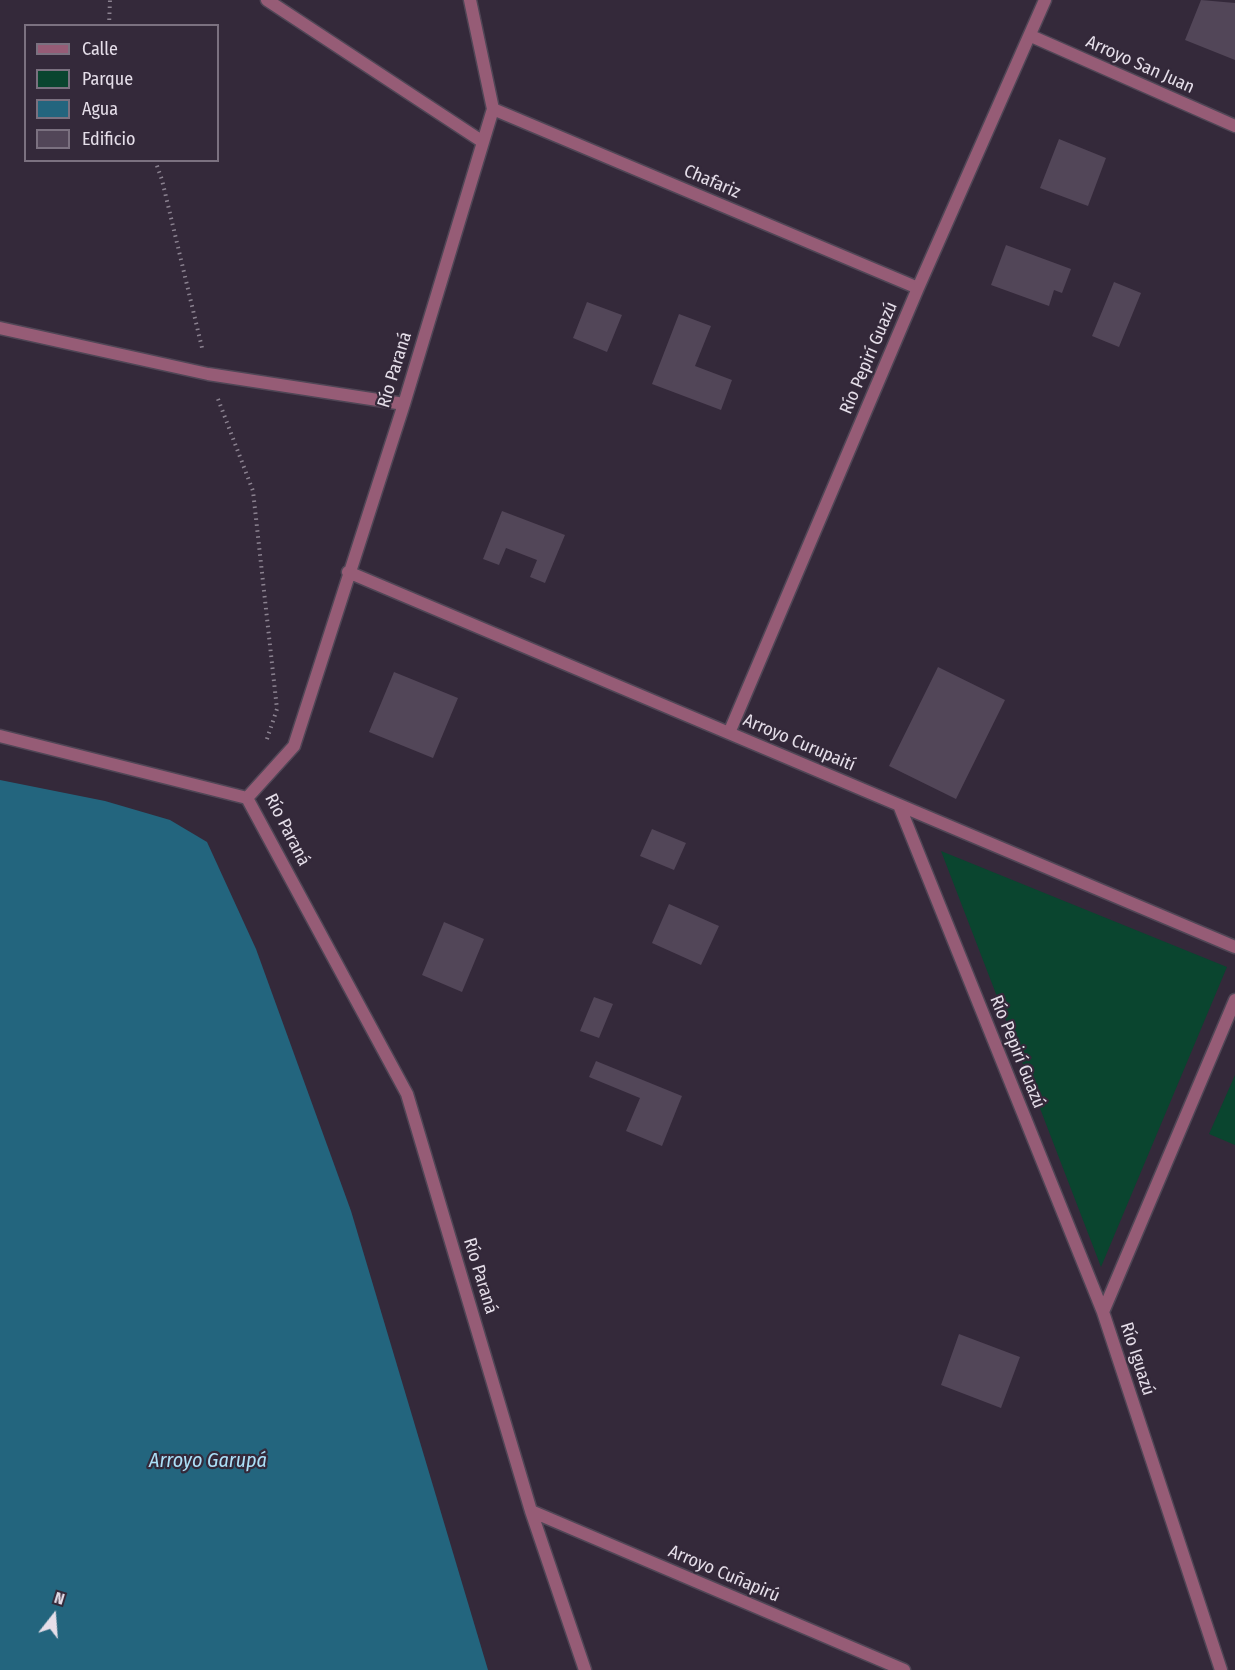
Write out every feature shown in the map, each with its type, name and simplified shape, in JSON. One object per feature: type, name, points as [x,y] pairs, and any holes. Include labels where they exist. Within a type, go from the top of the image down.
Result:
[{"type":"street","points":[[267,0],[483,142]]},
{"type":"street","name":"Río Paraná","points":[[470,0],[493,109],[404,404],[348,572],[294,746],[247,798],[407,1094],[531,1510],[585,1670]]},
{"type":"street","name":"Río Pepirí Guazú","points":[[729,733],[918,288],[1045,0]]},
{"type":"street","name":"Arroyo San Juan","points":[[1031,36],[1235,126]]},
{"type":"street","name":"Chafariz","points":[[493,109],[918,288]]},
{"type":"street","points":[[0,328],[208,374],[404,404]]},
{"type":"street","name":"Arroyo Curupaití","points":[[348,572],[1235,947]]},
{"type":"street","points":[[0,736],[247,798]]},
{"type":"street","name":"Río Pepirí Guazú","points":[[899,805],[1103,1312]]},
{"type":"street","name":"Río Iguazú","points":[[1221,1670],[1103,1312],[1235,1000]]},
{"type":"street","name":"Arroyo Cuñapirú","points":[[531,1510],[904,1670]]},
{"type":"path","points":[[109,24],[110,0]]},
{"type":"path","points":[[155,162],[162,180],[208,374],[253,491],[277,709],[266,743]]},
{"type":"green space","points":[[941,851],[1227,967],[1101,1267]]},
{"type":"green space","points":[[1235,1075],[1235,1145],[1209,1134]]},
{"type":"water","name":"Arroyo Garupá","points":[[0,780],[105,801],[170,820],[207,842],[256,949],[351,1211],[488,1670],[0,1670]]},
{"type":"building","points":[[1201,0],[1235,3],[1235,60],[1185,40]]},
{"type":"building","points":[[1059,139],[1106,158],[1088,206],[1040,188]]},
{"type":"building","points":[[1006,245],[1071,269],[1062,293],[1054,290],[1049,306],[991,285]]},
{"type":"building","points":[[1114,282],[1141,293],[1119,347],[1092,336]]},
{"type":"building","points":[[587,302],[622,315],[607,352],[573,338]]},
{"type":"building","points":[[679,314],[711,326],[695,366],[732,380],[721,410],[652,384]]},
{"type":"building","points":[[502,511],[565,535],[545,583],[530,577],[537,560],[506,548],[499,565],[483,559]]},
{"type":"building","points":[[938,667],[1005,700],[956,799],[889,766]]},
{"type":"building","points":[[394,672],[458,698],[433,758],[369,732]]},
{"type":"building","points":[[652,829],[686,843],[674,870],[640,856]]},
{"type":"building","points":[[669,904],[719,926],[701,965],[652,943]]},
{"type":"building","points":[[444,922],[484,939],[462,992],[422,975]]},
{"type":"building","points":[[594,997],[613,1004],[599,1038],[580,1031]]},
{"type":"building","points":[[596,1061],[682,1096],[662,1146],[626,1131],[640,1098],[589,1077]]},
{"type":"building","points":[[959,1334],[1020,1357],[1001,1408],[941,1385]]}]
